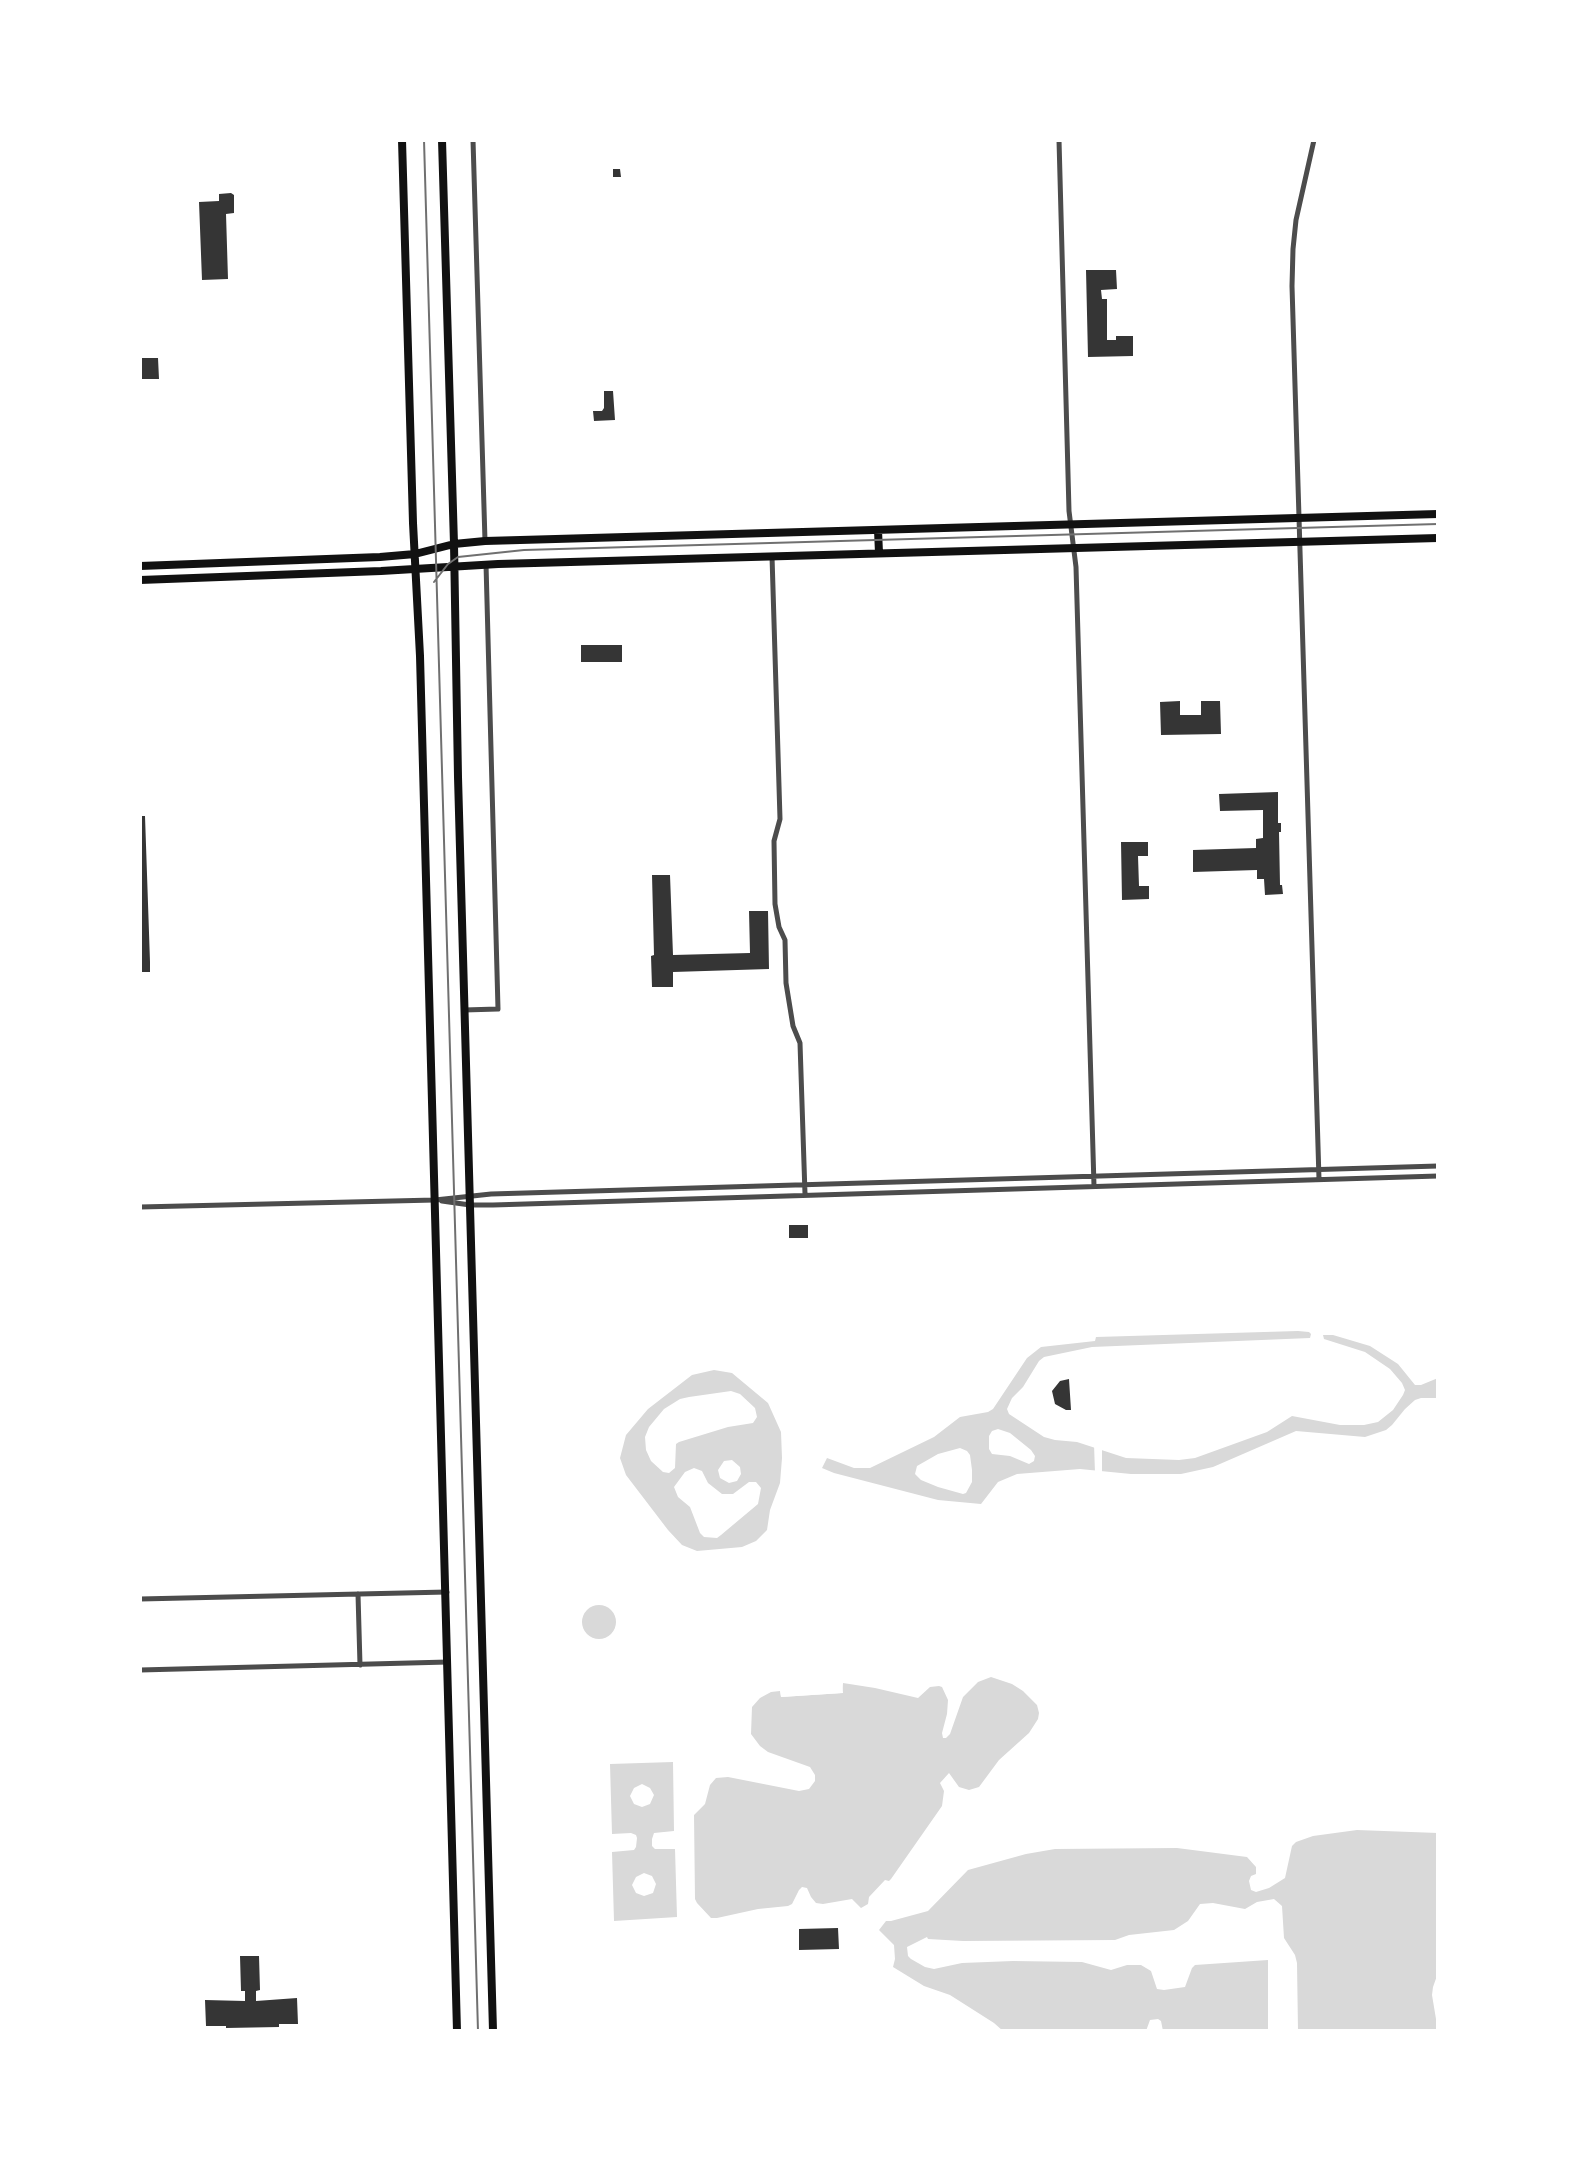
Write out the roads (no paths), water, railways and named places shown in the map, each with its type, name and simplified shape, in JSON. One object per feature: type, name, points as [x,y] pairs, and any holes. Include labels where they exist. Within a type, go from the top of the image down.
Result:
[{"type":"main road","points":[[402,140],[447,1591],[457,2031]]},
{"type":"main road","points":[[442,140],[493,2031]]},
{"type":"main road","points":[[140,566],[380,557],[415,554],[454,544],[485,541],[1438,514]]},
{"type":"main road","points":[[878,530],[879,553]]},
{"type":"main road","points":[[140,580],[486,564],[1438,538]]},
{"type":"street","points":[[473,140],[485,541]]},
{"type":"street","points":[[1059,140],[1063,328],[1074,549],[1094,1186]]},
{"type":"street","points":[[1314,140],[1296,220],[1292,286],[1319,1180]]},
{"type":"street","points":[[772,556],[780,819],[774,850],[775,904],[779,927],[785,940],[793,1026],[800,1043],[805,1194]]},
{"type":"street","points":[[464,1010],[498,1010],[486,564]]},
{"type":"street","points":[[140,1208],[435,1200],[470,1195],[805,1184],[1438,1166]]},
{"type":"street","points":[[435,1200],[470,1205],[1438,1176]]},
{"type":"street","points":[[140,1599],[447,1591]]},
{"type":"street","points":[[358,1594],[360,1665]]},
{"type":"street","points":[[140,1670],[448,1662]]},
{"type":"tram line","points":[[424,140],[478,2031]]},
{"type":"tram line","points":[[434,582],[448,564],[458,557],[524,550],[1438,524]]}]
